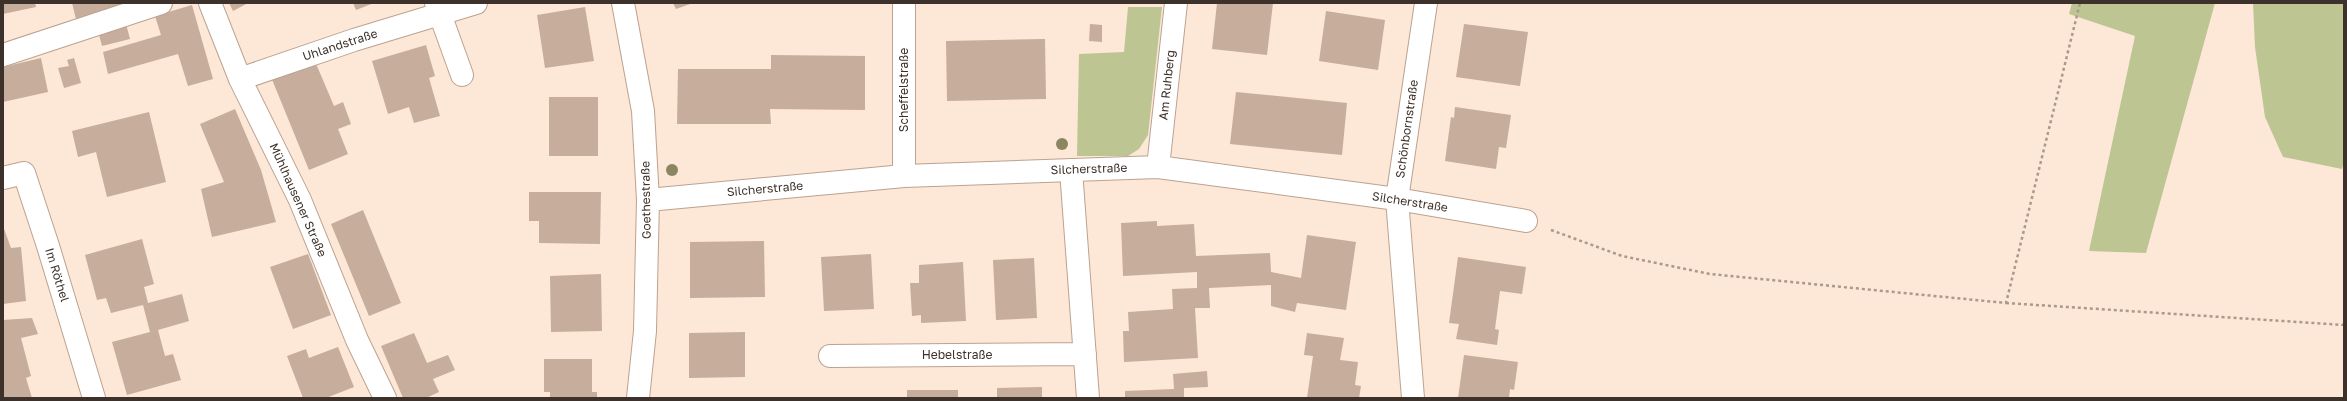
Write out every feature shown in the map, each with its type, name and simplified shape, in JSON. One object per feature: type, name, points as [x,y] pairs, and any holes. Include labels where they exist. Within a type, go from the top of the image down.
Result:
[{"type":"street","points":[[3,55],[161,3]]},
{"type":"street","name":"Mühlhausener Straße","points":[[210,3],[240,79],[300,200],[357,340],[385,398]]},
{"type":"street","name":"Uhlandstraße","points":[[240,79],[438,8],[476,3]]},
{"type":"street","name":"Goethestraße","points":[[623,3],[643,111],[648,200],[645,331],[638,398]]},
{"type":"street","name":"Scheffelstraße","points":[[904,3],[904,176]]},
{"type":"street","name":"Am Ruhberg","points":[[1158,167],[1176,3]]},
{"type":"street","name":"Schönbornstraße","points":[[1413,398],[1397,199],[1426,3]]},
{"type":"street","points":[[438,8],[462,75]]},
{"type":"street","name":"Silcherstraße","points":[[648,200],[904,176],[1158,167],[1397,199],[1526,221]]},
{"type":"street","points":[[1071,170],[1088,398]]},
{"type":"street","name":"Im Röthel","points":[[3,178],[24,173],[48,246],[94,398]]},
{"type":"street","name":"Hebelstraße","points":[[830,356],[1085,354]]},
{"type":"path","points":[[2006,303],[2080,3]]},
{"type":"path","points":[[1526,221],[1622,256],[1710,274],[2006,303],[2344,325]]},
{"type":"green space","points":[[2072,3],[2215,3],[2146,253],[2089,251],[2135,36],[2069,14]]},
{"type":"green space","points":[[2253,3],[2344,3],[2344,161],[2342,169],[2283,157],[2265,117],[2255,47]]},
{"type":"green space","points":[[1128,7],[1162,7],[1148,135],[1139,149],[1128,156],[1077,156],[1079,54],[1124,52]]},
{"type":"building","points":[[3,3],[35,3],[36,7],[3,14]]},
{"type":"building","points":[[72,3],[125,3],[76,19]]},
{"type":"building","points":[[229,3],[248,3],[233,11]]},
{"type":"building","points":[[353,3],[374,3],[356,10]]},
{"type":"building","points":[[673,3],[693,3],[676,9]]},
{"type":"building","points":[[1217,3],[1273,3],[1267,55],[1212,49]]},
{"type":"building","points":[[192,5],[213,79],[188,86],[178,54],[108,74],[103,52],[161,35],[155,16]]},
{"type":"building","points":[[585,7],[594,61],[545,68],[537,15]]},
{"type":"building","points":[[1326,11],[1385,20],[1378,70],[1319,61]]},
{"type":"building","points":[[126,24],[130,39],[102,46],[98,31]]},
{"type":"building","points":[[1090,24],[1102,25],[1102,42],[1089,41]]},
{"type":"building","points":[[1464,24],[1528,32],[1520,86],[1456,77]]},
{"type":"building","points":[[1045,39],[1046,99],[947,101],[946,41]]},
{"type":"building","points":[[426,45],[435,76],[429,78],[440,116],[414,123],[409,107],[388,114],[372,61]]},
{"type":"building","points":[[771,55],[865,56],[865,110],[770,109],[771,124],[677,124],[678,69],[771,69]]},
{"type":"building","points":[[41,58],[48,92],[3,102],[3,67]]},
{"type":"building","points":[[74,58],[81,83],[64,88],[58,68],[69,66],[67,60]]},
{"type":"building","points":[[314,59],[334,106],[343,102],[351,124],[338,129],[348,154],[309,170],[271,77]]},
{"type":"building","points":[[1236,92],[1347,103],[1342,155],[1230,144]]},
{"type":"building","points":[[549,97],[598,97],[598,156],[549,156]]},
{"type":"building","points":[[1455,107],[1511,115],[1506,148],[1499,147],[1496,169],[1445,161],[1451,117],[1454,118]]},
{"type":"building","points":[[235,109],[261,170],[276,222],[212,237],[201,189],[224,182],[200,124]]},
{"type":"building","points":[[149,112],[166,182],[107,197],[96,152],[78,157],[72,131]]},
{"type":"building","points":[[529,192],[601,192],[600,244],[539,243],[539,221],[529,221]]},
{"type":"building","points":[[363,210],[401,303],[369,316],[331,224]]},
{"type":"building","points":[[1157,221],[1157,226],[1194,224],[1196,256],[1270,253],[1271,272],[1301,278],[1307,235],[1356,242],[1346,310],[1297,303],[1295,312],[1271,306],[1271,285],[1209,288],[1210,308],[1195,308],[1198,358],[1124,362],[1123,331],[1129,331],[1128,312],[1173,309],[1172,289],[1197,288],[1197,272],[1123,276],[1121,223]]},
{"type":"building","points":[[3,226],[11,248],[21,247],[26,301],[3,304]]},
{"type":"building","points":[[142,239],[154,284],[144,287],[148,303],[182,294],[189,321],[158,330],[165,356],[173,354],[181,380],[127,395],[112,342],[150,332],[143,305],[111,313],[106,298],[97,300],[85,255]]},
{"type":"building","points":[[764,241],[765,297],[690,298],[690,242]]},
{"type":"building","points":[[308,254],[331,315],[293,329],[270,267]]},
{"type":"building","points":[[871,254],[874,309],[824,311],[821,257]]},
{"type":"building","points":[[1458,257],[1526,267],[1522,294],[1500,291],[1495,329],[1499,330],[1497,345],[1456,339],[1459,324],[1449,323]]},
{"type":"building","points":[[1034,258],[1037,318],[996,320],[993,260]]},
{"type":"building","points":[[963,262],[966,321],[921,323],[921,315],[912,316],[910,283],[919,283],[919,265]]},
{"type":"building","points":[[601,274],[602,331],[551,332],[550,276]]},
{"type":"building","points":[[32,318],[38,334],[21,338],[31,376],[26,378],[32,398],[3,398],[3,320]]},
{"type":"building","points":[[745,332],[745,377],[689,378],[689,333]]},
{"type":"building","points":[[414,333],[427,363],[448,355],[455,370],[433,379],[439,392],[426,398],[403,398],[381,346]]},
{"type":"building","points":[[1307,333],[1344,338],[1340,360],[1358,362],[1355,385],[1361,386],[1359,398],[1307,398],[1313,356],[1304,355]]},
{"type":"building","points":[[338,347],[354,387],[326,398],[303,398],[287,356],[306,349],[309,358]]},
{"type":"building","points":[[1464,355],[1518,362],[1514,390],[1510,389],[1509,398],[1458,398]]},
{"type":"building","points":[[544,359],[592,359],[592,392],[597,392],[597,398],[550,398],[550,392],[544,392]]},
{"type":"building","points":[[1207,371],[1208,387],[1184,388],[1184,398],[1125,398],[1125,391],[1174,389],[1173,374]]},
{"type":"building","points":[[1042,387],[1042,398],[997,398],[997,388]]},
{"type":"building","points":[[907,390],[958,390],[958,398],[907,398]]}]
